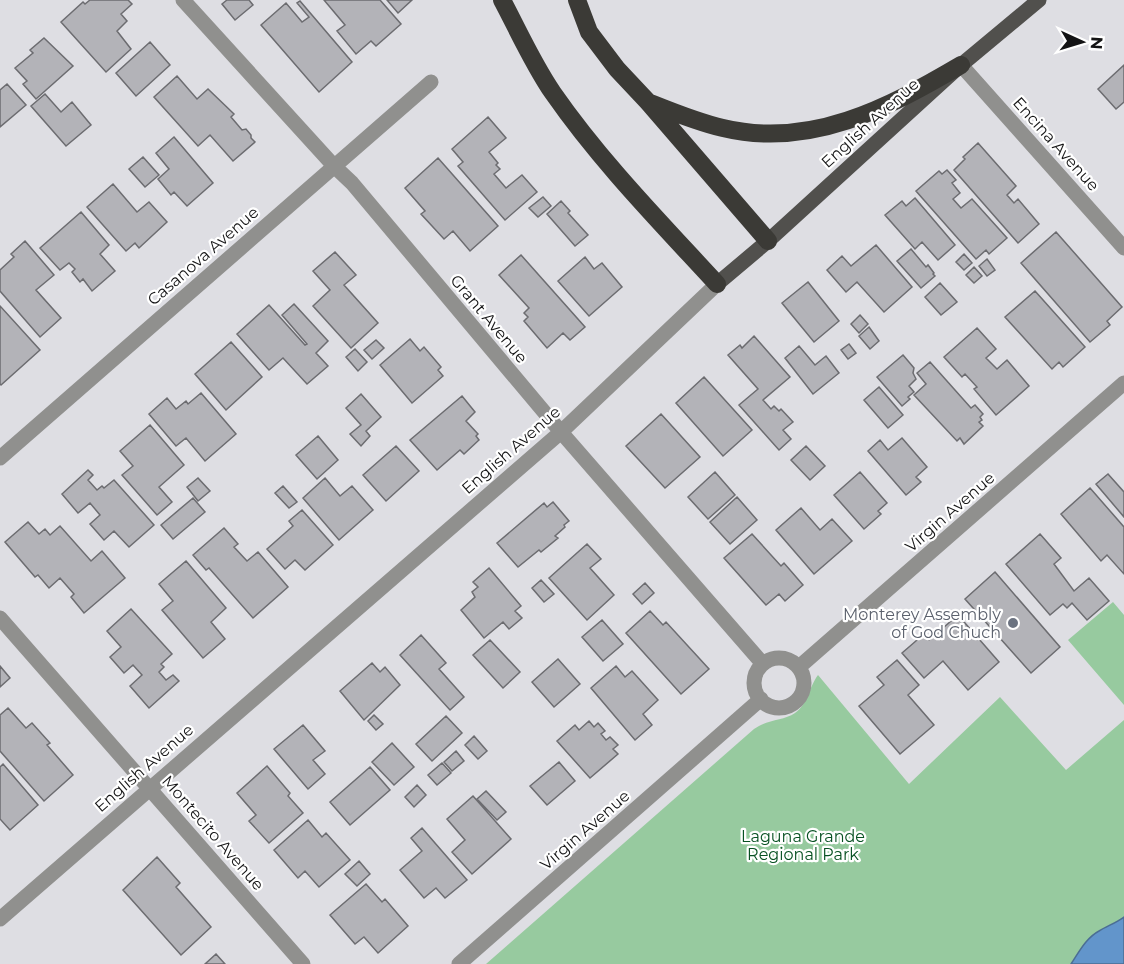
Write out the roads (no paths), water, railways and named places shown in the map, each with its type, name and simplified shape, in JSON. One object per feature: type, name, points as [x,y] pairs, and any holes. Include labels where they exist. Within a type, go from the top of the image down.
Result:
[{"type":"highway","points":[[502,0],[551,90],[587,140],[717,284]]},
{"type":"highway","points":[[577,0],[589,32],[617,69],[768,241]]},
{"type":"highway","points":[[648,102],[724,129],[783,134],[813,131],[873,112],[911,95],[961,65]]},
{"type":"main road","name":"English Avenue","points":[[717,284],[768,241],[961,65],[1039,0]]},
{"type":"street","name":"Grant Avenue","points":[[183,0],[352,183],[561,432],[763,664]]},
{"type":"street","name":"Encina Avenue","points":[[961,65],[1124,248]]},
{"type":"street","name":"Casanova Avenue","points":[[0,458],[431,82]]},
{"type":"street","name":"English Avenue","points":[[0,919],[561,432],[717,284]]},
{"type":"street","name":"Virgin Avenue","points":[[799,667],[1124,383]]},
{"type":"street","name":"Montecito Avenue","points":[[0,618],[303,964]]},
{"type":"street","points":[[785,658],[799,667],[803,675],[803,691],[792,704],[776,707],[761,699],[755,686],[758,670],[763,664],[770,660],[785,658]]},
{"type":"street","name":"Virgin Avenue","points":[[459,964],[761,699]]},
{"type":"water","points":[[1124,917],[1124,964],[1071,964],[1090,937]]},
{"type":"place","name":"Monterey Assembly of God Chuch","points":[[1013,623]]},
{"type":"park label","name":"Laguna Grande Regional Park","points":[[803,845]]}]
